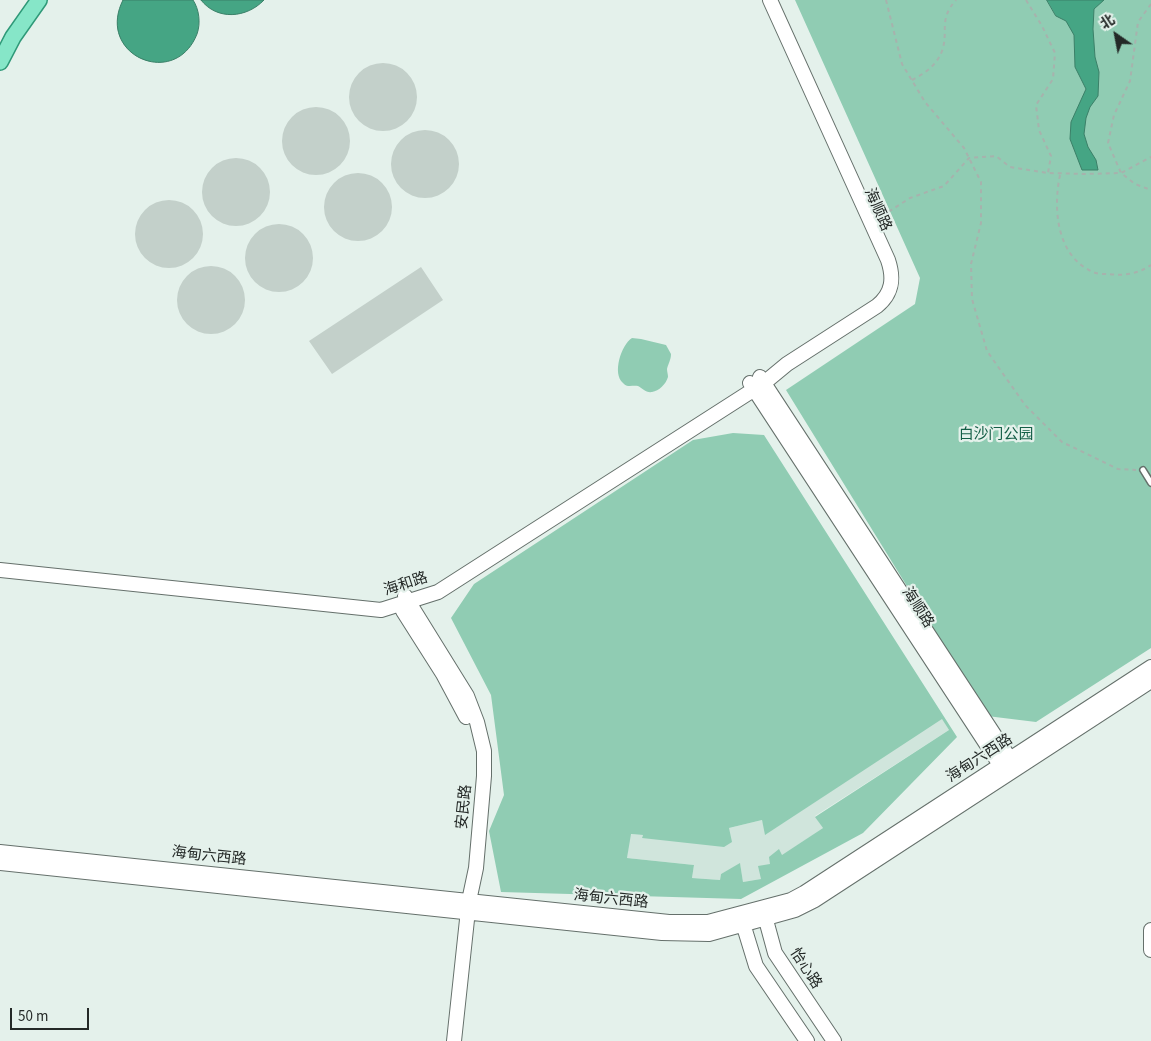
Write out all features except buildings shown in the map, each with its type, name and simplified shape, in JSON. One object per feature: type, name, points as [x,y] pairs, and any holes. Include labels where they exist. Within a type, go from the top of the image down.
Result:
[{"type":"main road","points":[[0,51],[32,0]]},
{"type":"main road","points":[[0,62],[13,37],[38,0]]},
{"type":"street","name":"海顺路","points":[[757,383],[870,306],[878,298],[886,282],[882,262],[764,0]]},
{"type":"street","name":"海顺路","points":[[757,383],[877,306],[889,292],[892,281],[888,260],[770,0]]},
{"type":"street","name":"海顺路","points":[[757,383],[1009,767]]},
{"type":"street","name":"海和路","points":[[0,565],[382,605],[438,592],[757,383]]},
{"type":"street","name":"海和路","points":[[0,570],[381,610],[402,600]]},
{"type":"street","name":"安民路","points":[[402,600],[467,696],[477,722],[484,751],[484,776],[476,868],[466,907],[450,1041]]},
{"type":"street","name":"海甸六西路","points":[[0,863],[466,907],[675,923],[742,919],[764,913],[795,910],[815,900],[1151,668]]},
{"type":"street","name":"海甸六西路","points":[[1009,767],[1151,681]]},
{"type":"street","name":"海甸六西路","points":[[0,852],[466,907]]},
{"type":"street","name":"安民路","points":[[454,1041],[466,907]]},
{"type":"street","name":"怡心路","points":[[764,913],[775,953],[834,1041]]},
{"type":"street","points":[[742,919],[756,966],[807,1041]]},
{"type":"street","points":[[1151,930],[1151,950]]},
{"type":"lane","points":[[1143,470],[1151,483]]},
{"type":"path","points":[[886,0],[902,64],[925,102],[964,148],[981,182],[981,223],[971,264],[972,299],[987,351],[1025,405],[1062,442],[1118,469],[1143,470]]},
{"type":"path","points":[[912,80],[928,72],[942,52],[945,21],[950,7],[956,0]]},
{"type":"path","points":[[1026,0],[1042,26],[1055,53],[1053,80],[1036,106],[1039,130],[1051,156],[1048,174]]},
{"type":"path","points":[[1151,4],[1138,22],[1130,81],[1114,115],[1108,143],[1121,173],[1135,184],[1151,190]]},
{"type":"path","points":[[881,217],[910,198],[944,186],[969,158],[996,156],[1010,167],[1048,174],[1060,174],[1121,173],[1151,157]]},
{"type":"path","points":[[1060,174],[1056,193],[1056,211],[1067,248],[1077,262],[1093,273],[1122,276],[1142,271],[1151,265]]},
{"type":"shaded area","points":[[123,0],[193,0],[199,16],[197,34],[186,51],[172,60],[157,62],[141,59],[128,50],[120,36],[117,20]]},
{"type":"shaded area","points":[[201,0],[264,0],[249,11],[232,15],[215,11]]},
{"type":"shaded area","points":[[1047,0],[1104,0],[1094,9],[1095,57],[1099,72],[1098,96],[1090,107],[1086,118],[1084,134],[1088,147],[1096,160],[1098,170],[1082,170],[1070,139],[1071,122],[1086,89],[1075,67],[1074,35],[1066,21],[1056,16]]},
{"type":"shaded area","points":[[942,718],[949,730],[815,816],[823,828],[770,864],[761,879],[743,882],[740,864],[721,874],[720,880],[692,878],[694,865],[627,858],[630,834],[643,835],[642,838],[729,828],[762,820],[766,834]]},
{"type":"green space","name":"白沙门公园","points":[[795,0],[1151,0],[1151,648],[1036,722],[987,716],[786,390],[915,304],[920,278]]},
{"type":"green space","points":[[632,338],[666,345],[671,354],[667,369],[667,380],[662,387],[655,391],[650,392],[638,386],[626,385],[620,379],[618,367],[621,353]]},
{"type":"green space","points":[[733,433],[764,435],[957,737],[863,833],[741,899],[501,892],[489,831],[504,795],[491,695],[451,618],[474,584],[693,440]],"holes":[[[942,719],[949,730],[815,817],[823,828],[782,855],[779,849],[769,857],[770,864],[758,866],[761,879],[743,882],[740,863],[721,874],[720,880],[692,878],[694,865],[627,858],[631,834],[643,835],[642,838],[724,847],[732,842],[729,828],[762,820],[765,835]]]}]
